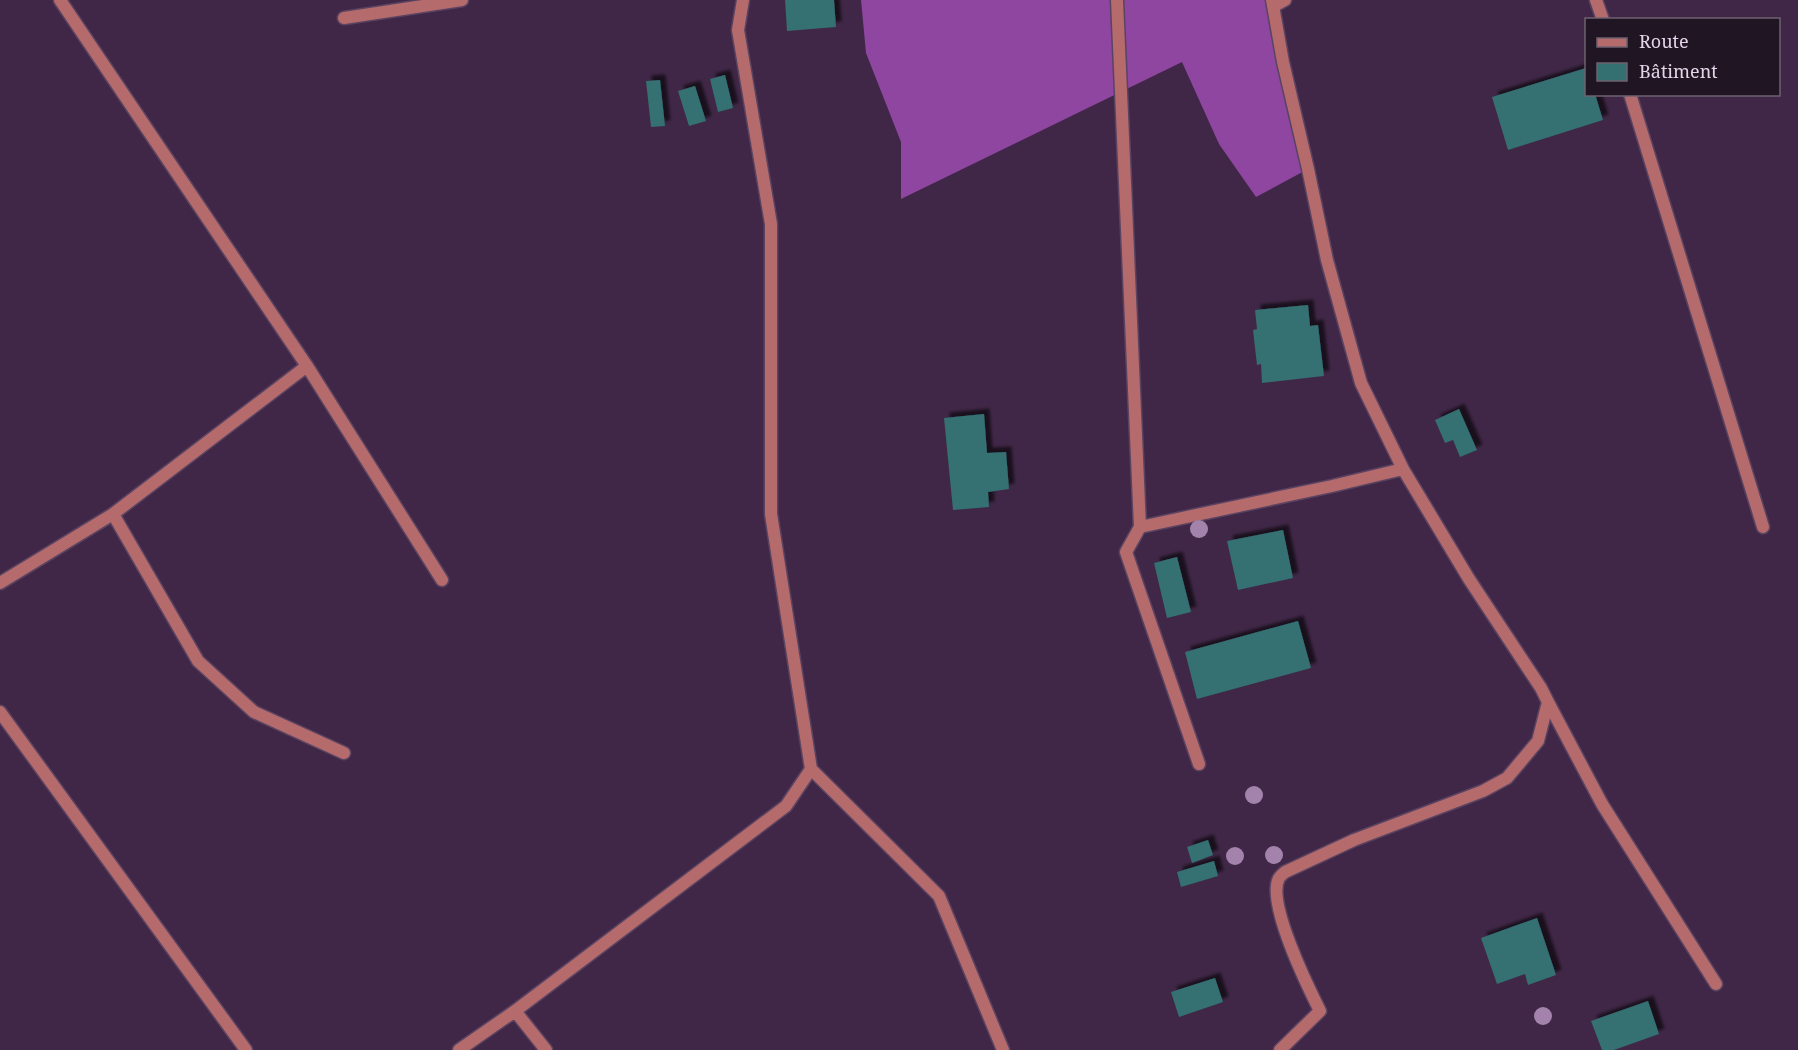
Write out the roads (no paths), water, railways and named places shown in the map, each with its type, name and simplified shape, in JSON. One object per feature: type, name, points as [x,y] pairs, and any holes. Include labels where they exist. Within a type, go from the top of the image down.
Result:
[{"type":"street","points":[[60,0],[307,366],[442,580]]},
{"type":"street","points":[[344,18],[462,0]]},
{"type":"street","points":[[743,0],[738,30],[771,225],[771,514],[811,769],[939,896],[1003,1050]]},
{"type":"street","points":[[1117,0],[1140,527],[1126,552],[1199,764]]},
{"type":"street","points":[[1596,0],[1602,18]]},
{"type":"street","points":[[1277,2],[1283,62],[1327,260],[1361,383],[1404,469],[1469,579],[1535,679],[1602,804],[1716,984]]},
{"type":"street","points":[[1631,96],[1763,527]]},
{"type":"street","points":[[0,583],[113,514],[307,366]]},
{"type":"street","points":[[1140,527],[1404,469]]},
{"type":"street","points":[[113,514],[198,661],[254,712],[344,753]]},
{"type":"street","points":[[1280,1050],[1320,1011],[1289,945],[1276,891],[1279,878],[1285,872],[1354,840],[1483,791],[1507,778],[1538,741],[1548,702]]},
{"type":"street","points":[[0,712],[246,1050]]},
{"type":"street","points":[[459,1050],[515,1011],[786,806],[811,769]]},
{"type":"street","points":[[515,1011],[546,1050]]}]
